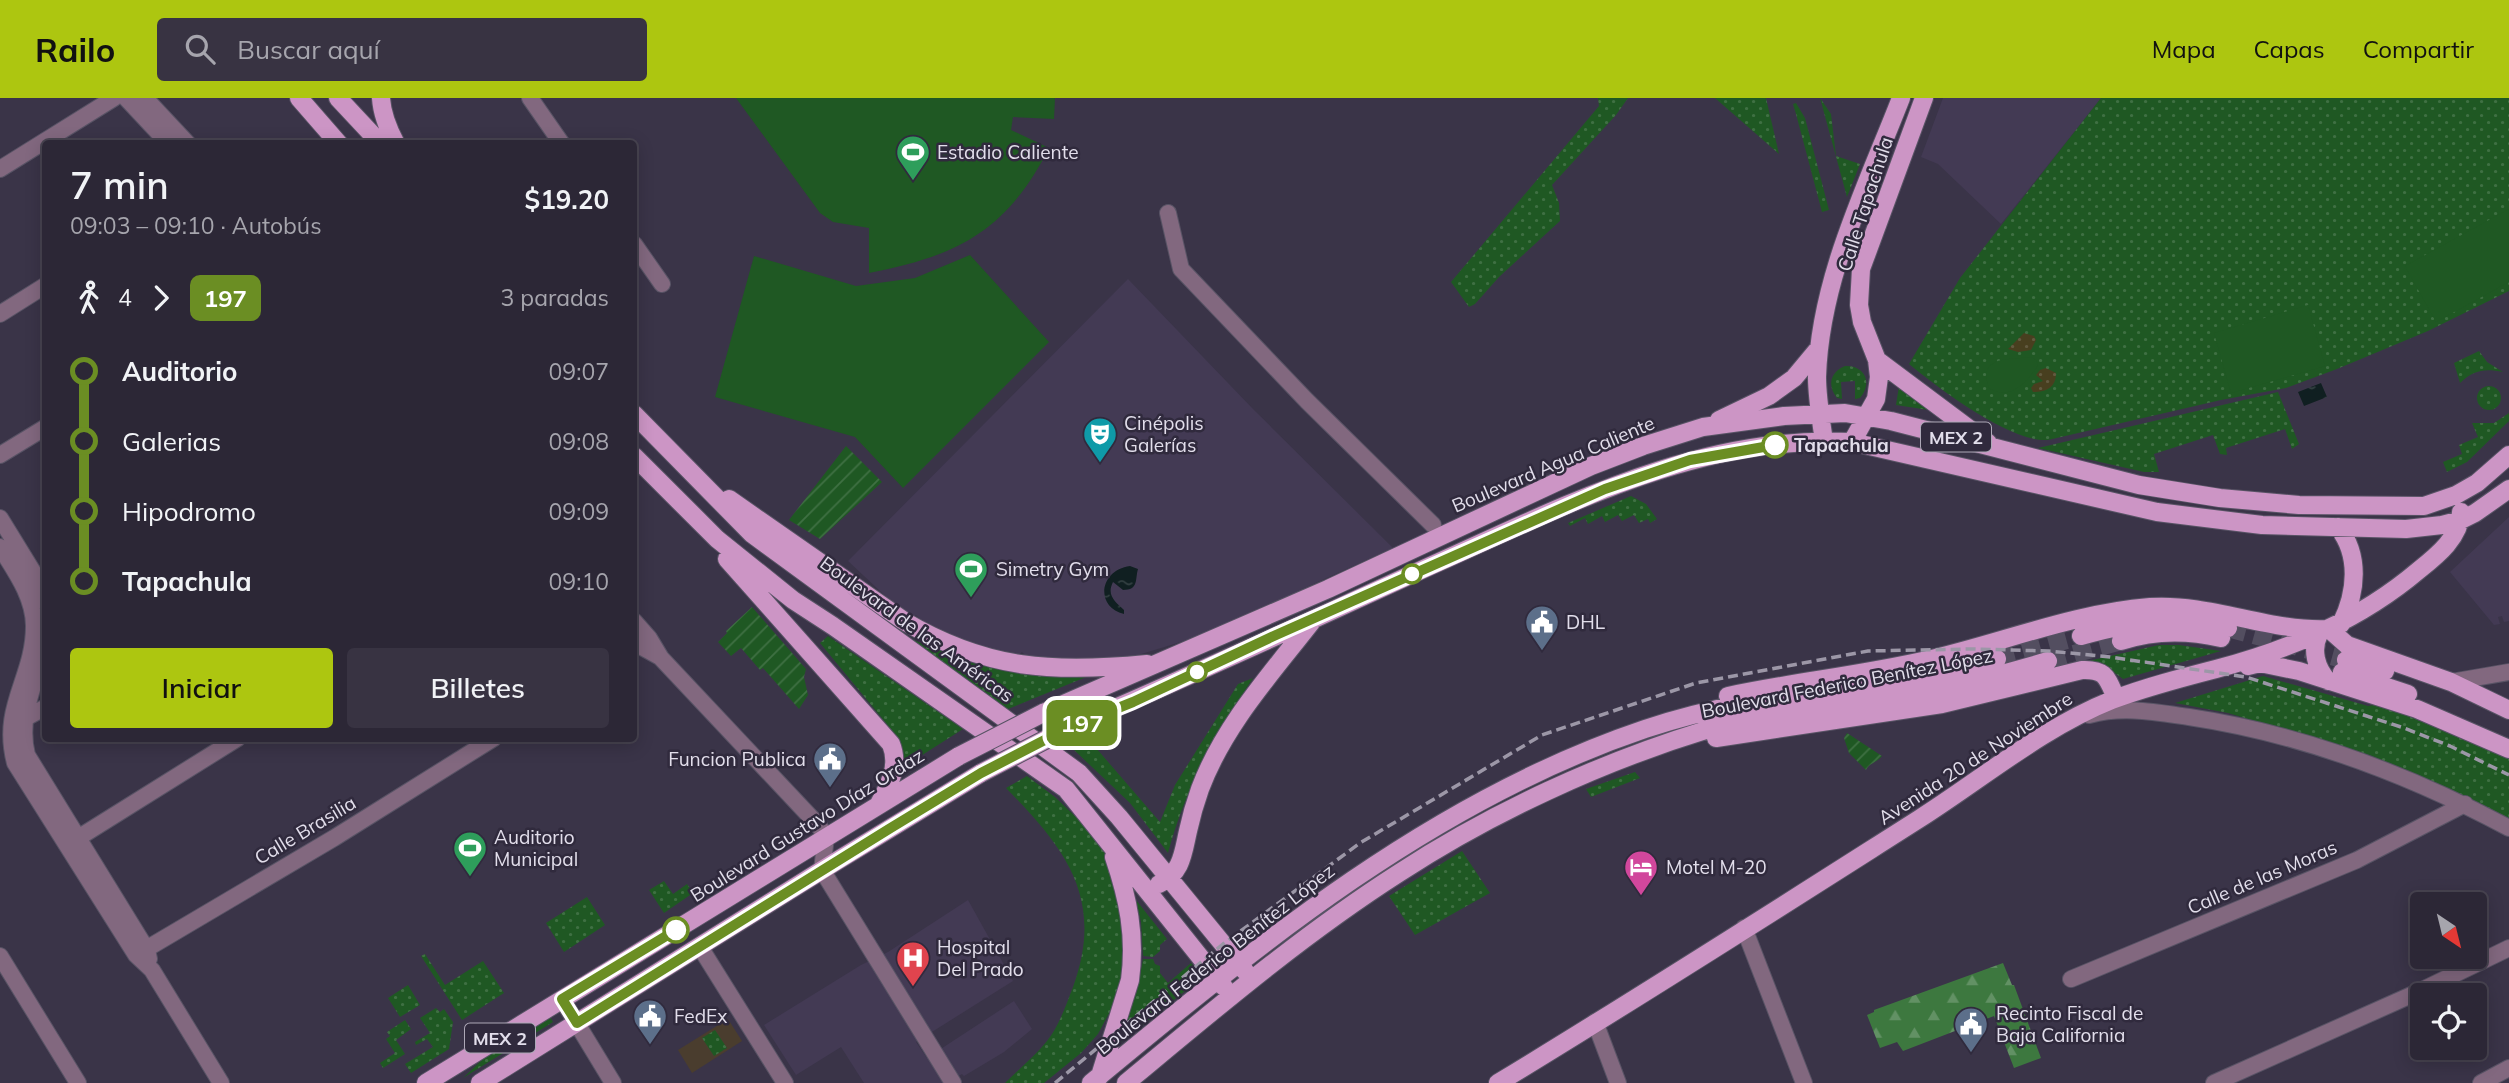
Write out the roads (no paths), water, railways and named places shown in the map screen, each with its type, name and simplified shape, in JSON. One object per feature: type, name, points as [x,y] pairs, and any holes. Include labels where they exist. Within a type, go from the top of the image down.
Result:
[{"type":"main road","points":[[299,98],[336,140]]},
{"type":"main road","points":[[338,98],[378,140]]},
{"type":"main road","points":[[381,98],[387,127],[394,140]]},
{"type":"main road","name":"Calle Tapachula","points":[[1824,441],[1817,392],[1819,348],[1830,293],[1847,230],[1901,98]]},
{"type":"main road","name":"Calle Tapachula","points":[[1852,442],[1867,417],[1880,377],[1877,360],[1862,322],[1859,305],[1861,270],[1924,98]]},
{"type":"main road","points":[[1703,427],[1769,396],[1794,378],[1819,348]]},
{"type":"main road","points":[[1877,360],[1994,447]]},
{"type":"main road","name":"Boulevard Agua Caliente","points":[[959,756],[1044,713],[1328,589],[1591,466],[1703,427],[1784,416],[1845,413],[1994,447],[2139,485],[2220,498],[2299,505],[2424,506],[2456,495],[2477,483],[2509,455]]},
{"type":"main road","name":"Boulevard de las Américas","points":[[637,417],[752,534],[1079,773],[1100,794],[1251,980]]},
{"type":"main road","name":"MEX 2","points":[[480,1083],[981,773],[1066,729],[1133,702],[1605,489],[1664,468],[1702,457],[1755,447],[1824,441],[1852,442],[2157,512],[2262,525],[2338,527],[2416,528],[2461,520],[2509,489]]},
{"type":"main road","points":[[637,459],[691,516],[891,744],[893,772],[879,804]]},
{"type":"main road","points":[[679,462],[753,517],[922,632],[1009,664],[1064,670],[1164,662]]},
{"type":"main road","points":[[2456,495],[2461,520]]},
{"type":"main road","points":[[691,516],[775,586],[1059,783],[1109,840],[1231,995]]},
{"type":"main road","name":"Avenida 20 de Noviembre","points":[[1498,1083],[1929,813],[2040,737],[2073,719],[2330,629],[2397,589],[2428,564],[2449,542],[2461,520]]},
{"type":"main road","points":[[2338,527],[2349,542],[2353,559],[2352,592],[2330,629],[2315,645],[2320,671],[2339,671],[2432,703],[2509,738]]},
{"type":"main road","points":[[805,645],[808,633],[821,617],[854,586]]},
{"type":"main road","points":[[1646,729],[1664,715],[1686,706],[1786,683],[1927,660],[2110,613],[2169,606],[2217,612],[2309,630],[2330,629]]},
{"type":"main road","points":[[1139,880],[1154,885],[1168,879],[1180,865],[1199,792],[1210,764],[1250,700],[1315,618]]},
{"type":"main road","points":[[2081,636],[2118,626],[2164,619],[2197,621],[2226,633],[2159,632],[2121,641]]},
{"type":"main road","points":[[2256,656],[2266,651],[2271,642],[2272,635],[2264,623]]},
{"type":"main road","points":[[2330,629],[2340,641],[2362,652],[2451,682],[2509,710]]},
{"type":"main road","name":"Boulevard Federico Benítez López","points":[[1095,1079],[1238,963],[1341,886],[1454,815],[1559,763],[1646,729],[1684,718],[1791,696],[1931,674],[1997,659]]},
{"type":"main road","name":"Boulevard Federico Benítez López","points":[[1126,1083],[1231,995],[1399,873],[1463,835],[1585,775],[1707,730],[1758,718],[1948,686],[2048,661]]},
{"type":"main road","points":[[2217,668],[2232,670],[2260,663],[2413,679],[2509,720]]},
{"type":"main road","points":[[1640,753],[1703,740],[1942,704],[2082,670],[2094,669],[2105,675],[2117,704]]},
{"type":"main road","points":[[2339,671],[2509,749]]},
{"type":"main road","name":"Boulevard Gustavo Díaz Ordaz","points":[[426,1083],[959,756]]},
{"type":"main road","points":[[1095,1079],[1130,979],[1133,952],[1126,897],[1109,840]]},
{"type":"street","points":[[47,140],[114,98]]},
{"type":"street","points":[[126,98],[165,140]]},
{"type":"street","points":[[145,98],[184,140]]},
{"type":"street","points":[[530,98],[559,140]]},
{"type":"street","points":[[0,169],[42,143]]},
{"type":"street","points":[[1168,214],[1181,269],[1307,401],[1433,525]]},
{"type":"street","points":[[637,248],[662,284]]},
{"type":"street","points":[[0,314],[42,288]]},
{"type":"street","points":[[0,455],[42,429]]},
{"type":"street","points":[[0,519],[42,594]]},
{"type":"street","points":[[0,547],[34,576]]},
{"type":"street","points":[[34,576],[34,627],[26,665],[11,707],[10,746],[15,763],[73,841],[221,1083]]},
{"type":"street","points":[[639,643],[661,658],[819,826],[826,837],[822,870],[953,1083]]},
{"type":"street","points":[[11,721],[42,651]]},
{"type":"street","points":[[2451,682],[2509,672]]},
{"type":"street","points":[[2117,704],[2260,730],[2381,767],[2465,804],[2509,828]]},
{"type":"street","points":[[11,721],[42,709]]},
{"type":"street","points":[[73,841],[232,742]]},
{"type":"street","name":"Calle Brasilia","points":[[142,952],[334,838],[488,742]]},
{"type":"street","name":"Calle de las Moras","points":[[2071,979],[2357,860],[2465,804]]},
{"type":"street","points":[[1744,928],[1804,1083]]},
{"type":"street","points":[[700,947],[785,1083]]},
{"type":"street","points":[[2214,1083],[2509,948]]},
{"type":"street","points":[[1,961],[78,1083]]},
{"type":"street","points":[[562,999],[613,1083]]},
{"type":"street","points":[[1595,1022],[1618,1083]]},
{"type":"street","points":[[2481,1083],[2509,1068]]},
{"type":"water","points":[[2321,383],[2327,397],[2304,406],[2298,392]]},
{"type":"water","points":[[1130,566],[1138,569],[1134,586],[1123,590],[1113,582],[1111,587],[1113,598],[1124,610],[1124,614],[1108,604],[1104,588],[1112,574]]},
{"type":"tunnel","points":[[2228,628],[2346,660]]},
{"type":"tunnel","points":[[1997,659],[2081,636]]},
{"type":"tunnel","points":[[2048,661],[2121,641]]},
{"type":"railway","points":[[1055,1083],[1223,944],[1360,843],[1542,735],[1696,683],[1868,651],[1972,649],[2049,651],[2110,657],[2246,677],[2404,728],[2450,746],[2509,775]]},
{"type":"place","name":"Estadio Caliente","points":[[913,182]]},
{"type":"place","name":"Tapachula","points":[[1775,445]]},
{"type":"place","name":"Cinépolis Galerías","points":[[1100,464]]},
{"type":"place","name":"Simetry Gym","points":[[971,599]]},
{"type":"place","name":"DHL","points":[[1542,652]]},
{"type":"place","name":"Funcion Publica","points":[[830,789]]},
{"type":"place","name":"Auditorio Municipal","points":[[470,878]]},
{"type":"place","name":"Motel M-20","points":[[1641,897]]},
{"type":"place","name":"Hospital Del Prado","points":[[913,988]]},
{"type":"place","name":"FedEx","points":[[650,1046]]},
{"type":"place","name":"Recinto Fiscal de Baja California","points":[[1971,1054]]}]
